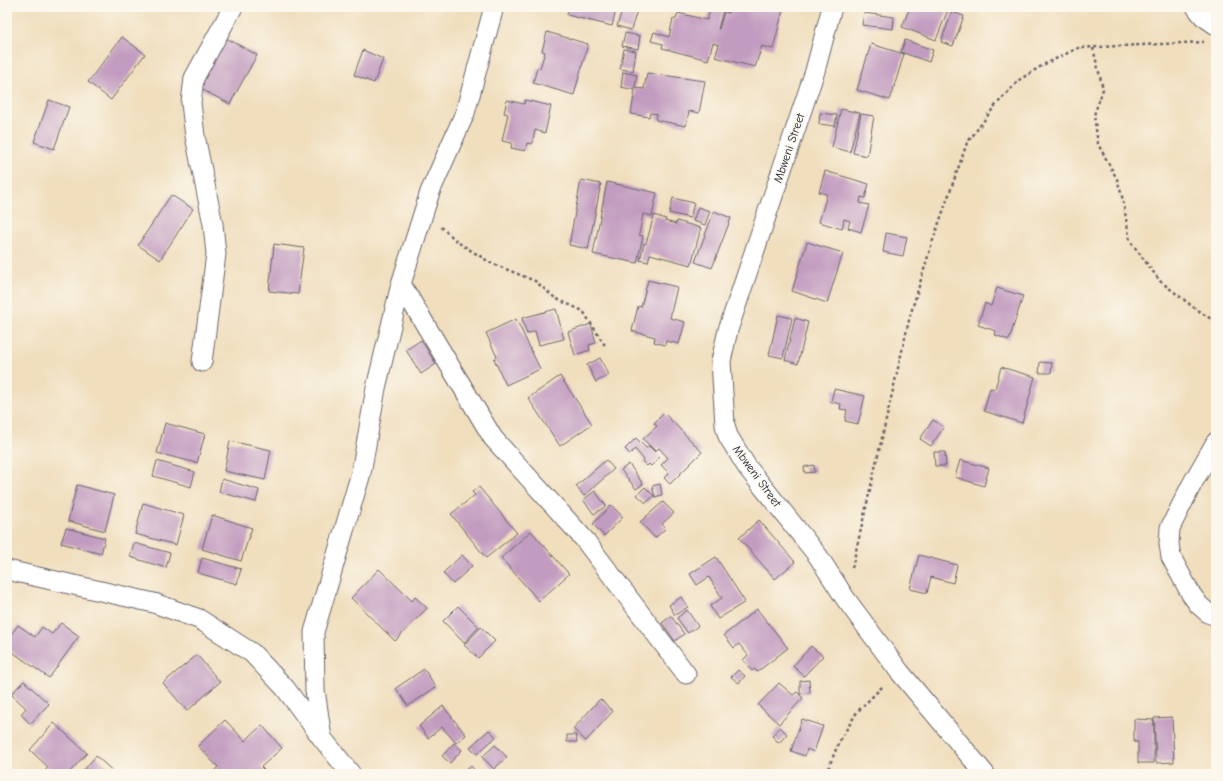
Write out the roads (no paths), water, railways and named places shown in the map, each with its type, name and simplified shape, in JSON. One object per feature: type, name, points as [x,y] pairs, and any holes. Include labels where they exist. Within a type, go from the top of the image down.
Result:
[{"type":"street","points":[[202,362],[216,254],[213,224],[195,136],[191,104],[194,78],[233,7]]},
{"type":"street","points":[[322,738],[315,690],[314,632],[361,473],[376,388],[401,284],[430,192],[466,113],[494,7]]},
{"type":"street","name":"Mbweni Street","points":[[832,7],[815,71],[728,330],[721,361],[725,425],[728,436],[747,468],[818,556],[845,598],[899,671],[985,774]]},
{"type":"street","points":[[1196,7],[1203,16],[1212,34]]},
{"type":"street","points":[[401,284],[493,438],[584,540],[686,674]]},
{"type":"street","points":[[1216,442],[1192,484],[1170,528],[1169,544],[1171,557],[1191,594],[1199,605],[1208,613],[1216,616]]},
{"type":"street","points":[[7,570],[154,603],[199,619],[252,653],[285,688],[322,738],[352,774]]}]
